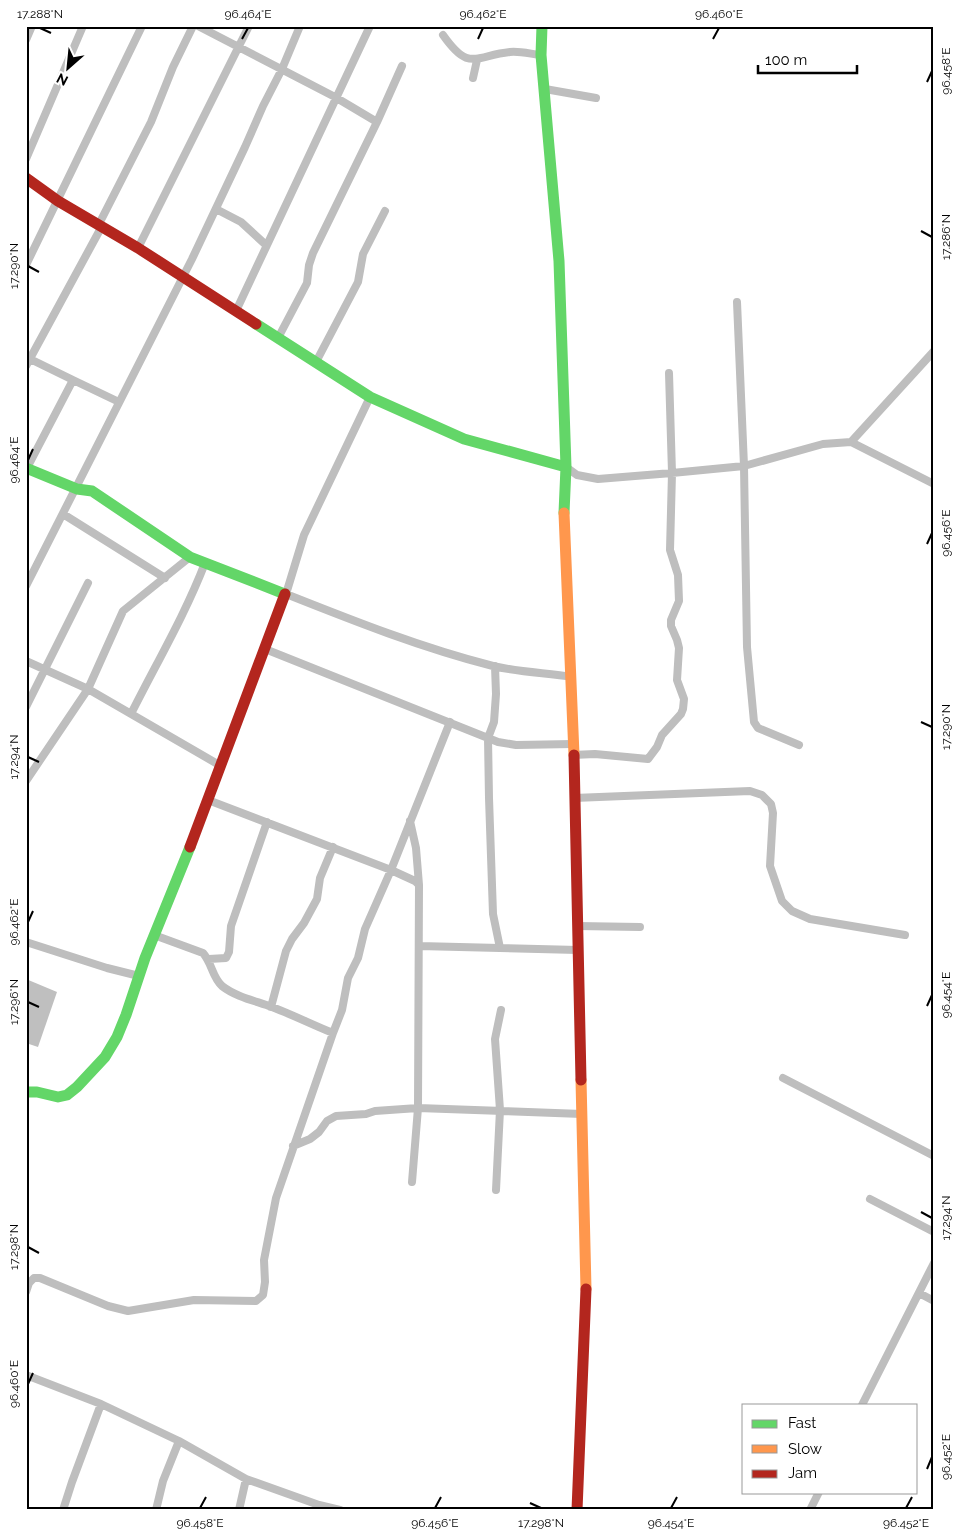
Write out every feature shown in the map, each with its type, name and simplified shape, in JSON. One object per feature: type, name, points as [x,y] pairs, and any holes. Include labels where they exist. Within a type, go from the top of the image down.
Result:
[{"type":"street","points":[[26,40],[32,26]]},
{"type":"street","points":[[26,159],[83,26]]},
{"type":"street","points":[[26,265],[142,26]]},
{"type":"street","points":[[119,402],[27,360],[100,225],[151,122],[173,67],[194,26]]},
{"type":"street","points":[[198,26],[335,97],[377,122]]},
{"type":"street","points":[[138,248],[249,26]]},
{"type":"street","points":[[26,586],[216,210],[300,26]]},
{"type":"street","points":[[236,311],[370,26]]},
{"type":"street","points":[[542,26],[542,54],[559,261],[566,467],[564,502],[572,677],[586,1283],[577,1510]]},
{"type":"street","points":[[443,35],[462,57],[477,60],[508,52],[542,54]]},
{"type":"street","points":[[473,78],[477,60]]},
{"type":"street","points":[[278,338],[307,283],[313,253],[402,66]]},
{"type":"street","points":[[545,89],[596,98]]},
{"type":"street","points":[[26,178],[58,201],[138,248],[370,396],[464,439],[566,467],[577,475],[598,479],[672,474],[744,466],[823,444],[851,442],[934,484]]},
{"type":"street","points":[[216,210],[241,222],[266,245]]},
{"type":"street","points":[[316,362],[358,282],[363,254],[385,211]]},
{"type":"street","points":[[737,302],[744,466],[747,647],[754,722],[758,728],[799,745]]},
{"type":"street","points":[[851,442],[934,351]]},
{"type":"street","points":[[266,649],[498,742],[648,759],[657,747],[662,735],[681,714],[684,699],[677,680],[679,648],[671,626],[671,620],[679,601],[678,575],[670,550],[672,474],[669,373]]},
{"type":"street","points":[[72,380],[26,468],[76,489],[92,491],[190,557],[378,630],[442,652],[494,666],[572,677]]},
{"type":"street","points":[[26,1092],[37,1092],[58,1097],[67,1095],[77,1088],[105,1057],[117,1037],[154,935],[173,892],[266,649],[286,594],[304,535],[370,396]]},
{"type":"street","points":[[64,514],[165,578]]},
{"type":"street","points":[[26,781],[88,689],[123,611],[190,557]]},
{"type":"street","points":[[131,714],[191,599],[206,563]]},
{"type":"street","points":[[26,707],[88,583]]},
{"type":"street","points":[[26,661],[88,689],[221,766]]},
{"type":"street","points":[[494,666],[496,694],[494,722],[488,738],[489,798],[493,914],[500,948]]},
{"type":"street","points":[[26,1292],[29,1283],[34,1278],[40,1278],[108,1306],[128,1311],[194,1300],[256,1301],[263,1295],[265,1282],[264,1260],[276,1198],[342,1010],[348,978],[358,958],[365,929],[391,870],[450,722]]},
{"type":"street","points":[[574,798],[750,791],[762,796],[771,804],[773,813],[770,866],[782,901],[792,911],[810,919],[905,935]]},
{"type":"street","points":[[208,800],[391,870],[415,881],[419,885]]},
{"type":"street","points":[[410,821],[416,848],[419,885],[418,1108],[412,1182]]},
{"type":"street","points":[[209,959],[226,958],[229,952],[231,926],[267,822]]},
{"type":"street","points":[[271,1007],[286,951],[317,899],[320,878],[332,847]]},
{"type":"street","points":[[577,926],[640,927]]},
{"type":"street","points":[[154,935],[203,953],[209,959],[217,981],[224,988],[333,1033]]},
{"type":"street","points":[[26,942],[106,968],[139,976]]},
{"type":"street","points":[[419,946],[578,950]]},
{"type":"street","points":[[496,1190],[500,1110],[495,1039],[501,1010]]},
{"type":"street","points":[[784,1078],[934,1156]]},
{"type":"street","points":[[294,1146],[319,1132],[327,1122],[336,1116],[366,1114],[375,1111],[418,1108],[582,1114]]},
{"type":"street","points":[[870,1199],[934,1232]]},
{"type":"street","points":[[863,1404],[934,1263]]},
{"type":"street","points":[[919,1293],[934,1301]]},
{"type":"street","points":[[26,1375],[101,1404],[179,1441],[246,1479],[318,1508],[340,1510]]},
{"type":"street","points":[[63,1510],[101,1404]]},
{"type":"street","points":[[156,1510],[163,1481],[179,1441]]},
{"type":"street","points":[[238,1510],[246,1479]]},
{"type":"street","points":[[810,1510],[817,1494]]},
{"type":"shaded area","points":[[26,979],[57,992],[38,1047],[26,1043]]},
{"type":"traffic: fast","points":[[542,26],[541,55],[559,261],[566,467],[564,513]]},
{"type":"traffic: fast","points":[[256,324],[370,397],[464,439],[566,467]]},
{"type":"traffic: fast","points":[[26,468],[77,489],[92,491],[190,557],[285,594]]},
{"type":"traffic: fast","points":[[26,1092],[37,1092],[58,1097],[67,1095],[105,1057],[117,1037],[126,1015],[145,958],[190,847]]},
{"type":"traffic: slow","points":[[564,513],[574,755]]},
{"type":"traffic: slow","points":[[581,1080],[586,1289]]},
{"type":"traffic: jam","points":[[26,178],[58,201],[138,248],[256,324]]},
{"type":"traffic: jam","points":[[190,847],[285,594]]},
{"type":"traffic: jam","points":[[574,755],[581,1080]]},
{"type":"traffic: jam","points":[[577,1510],[586,1289]]}]
